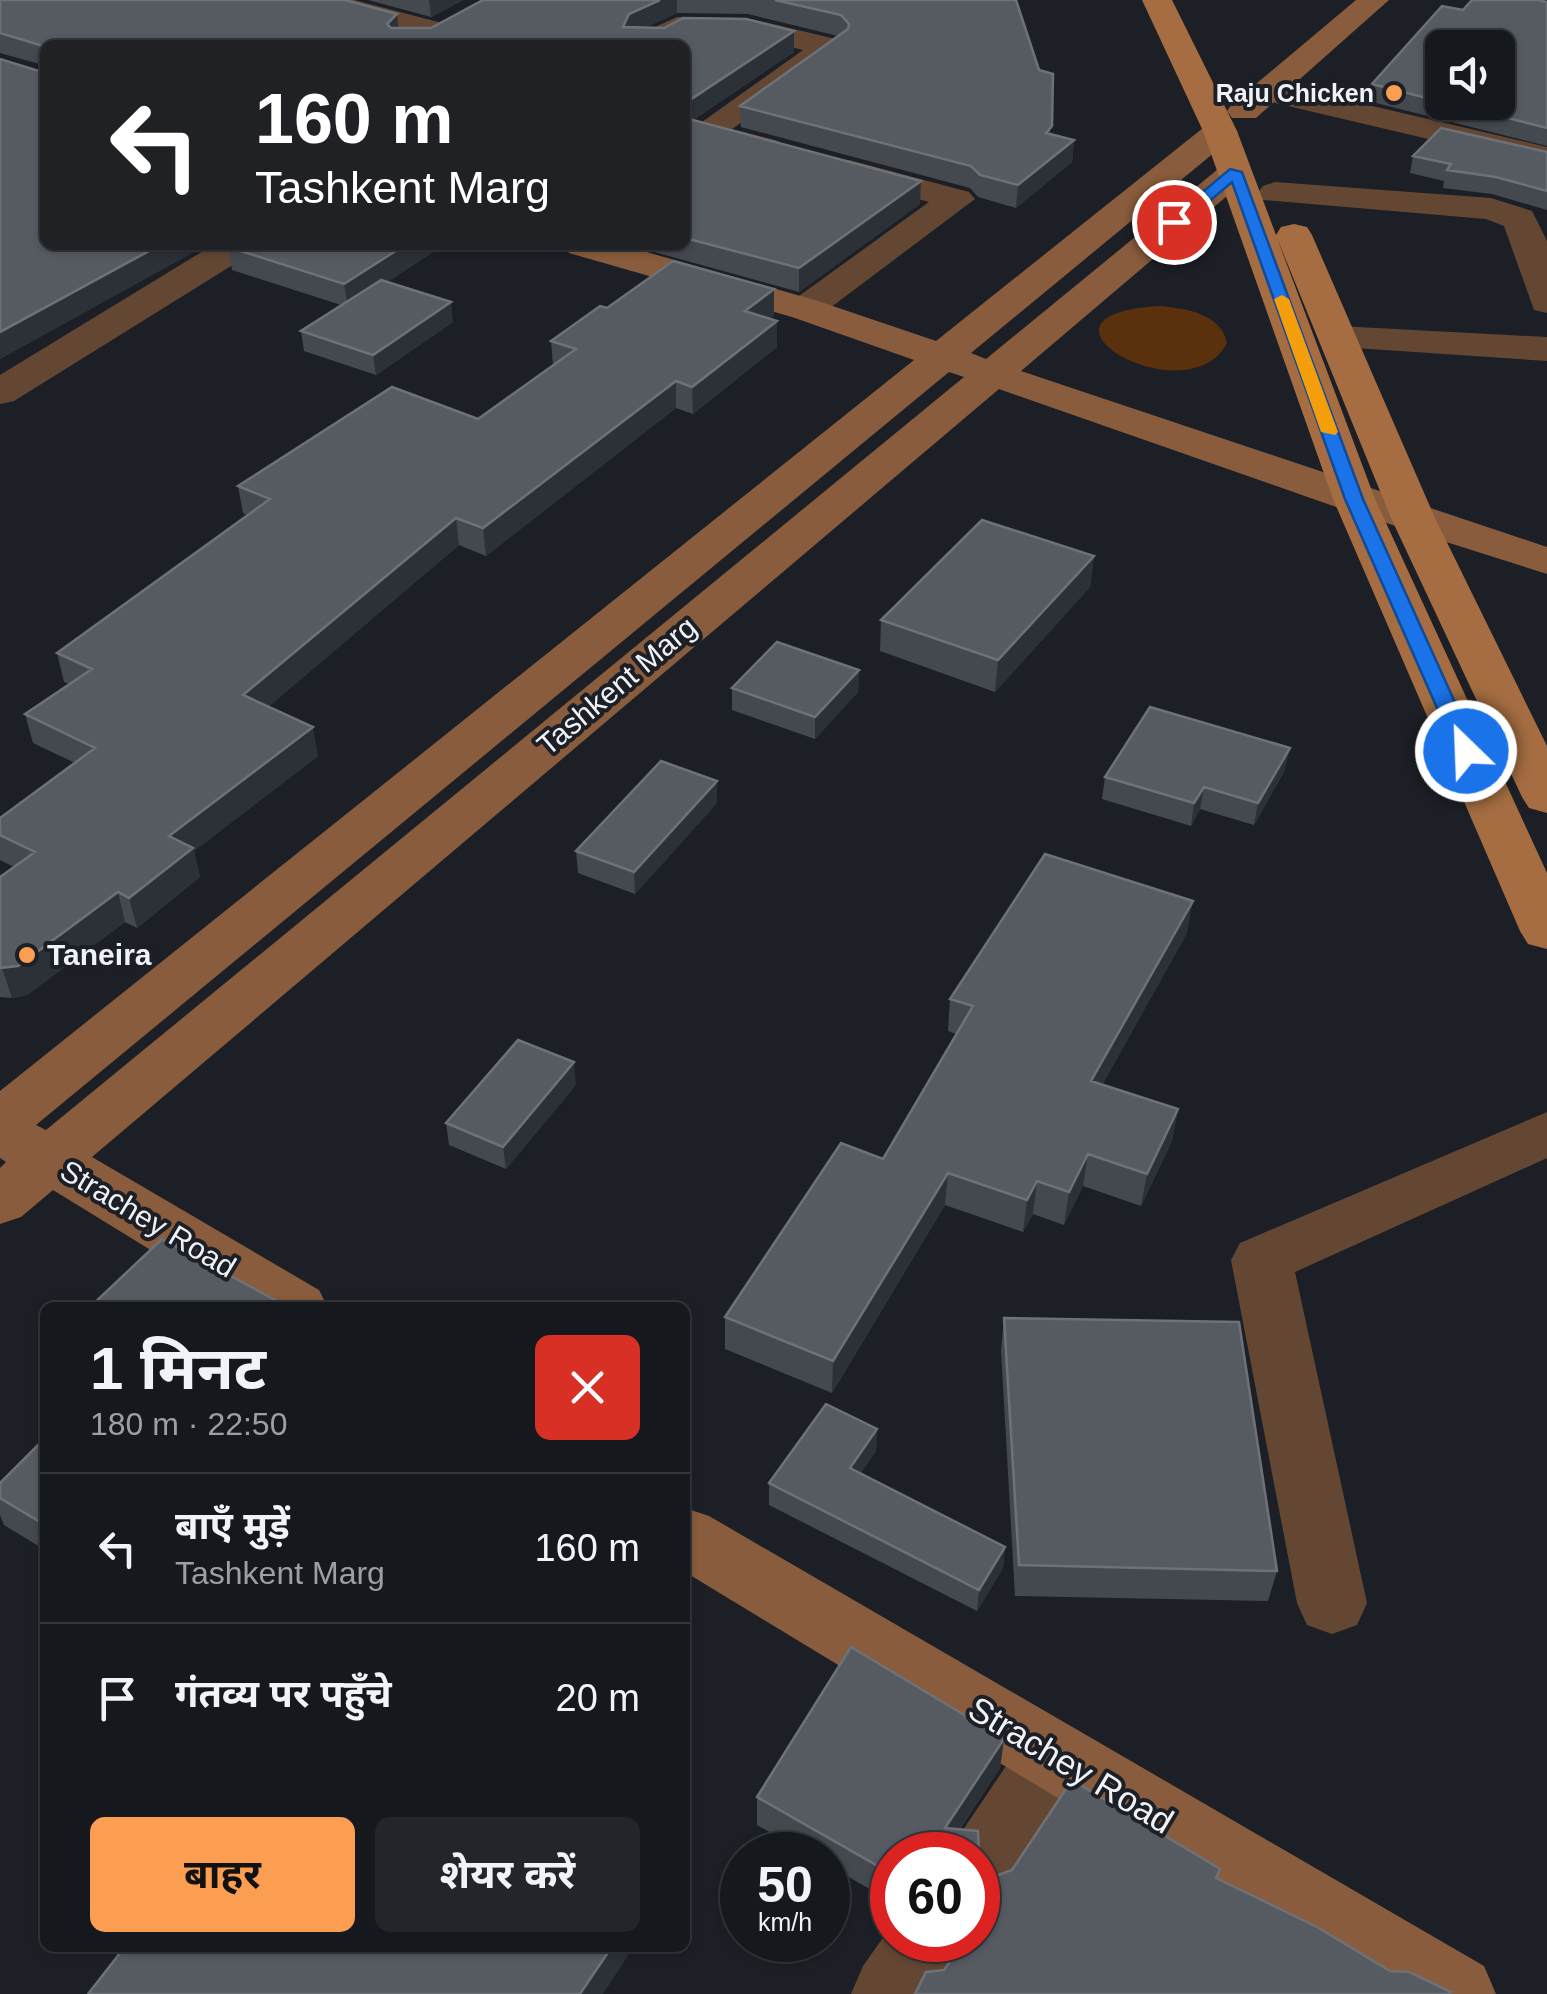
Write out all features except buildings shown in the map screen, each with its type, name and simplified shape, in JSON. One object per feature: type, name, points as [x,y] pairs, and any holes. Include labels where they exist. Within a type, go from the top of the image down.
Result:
[{"type":"main road","points":[[1157,0],[1248,140],[1354,499],[1547,931]]},
{"type":"main road","points":[[1186,0],[1339,338],[1413,518],[1547,797]]},
{"type":"street","points":[[319,0],[422,38],[466,14]]},
{"type":"street","name":"Tashkent Marg","points":[[16,1138],[992,374],[1248,140],[1374,0]]},
{"type":"street","points":[[651,40],[677,26],[747,27],[829,47],[705,132],[957,199],[804,309]]},
{"type":"street","points":[[1248,140],[1547,157]]},
{"type":"street","points":[[1248,140],[1520,218],[1536,236],[1547,302]]},
{"type":"street","name":"Tashkent Marg","points":[[0,1201],[16,1138],[946,356],[1248,140]]},
{"type":"street","points":[[0,392],[232,250]]},
{"type":"street","points":[[599,250],[804,309],[1354,499],[1547,561]]},
{"type":"street","points":[[1339,338],[1547,349]]},
{"type":"street","points":[[1332,1603],[1262,1260],[1547,1134]]},
{"type":"street","name":"Strachey Road","points":[[16,1138],[287,1302]]},
{"type":"street","name":"Strachey Road","points":[[690,1540],[1456,1994]]},
{"type":"street","points":[[1000,1837],[1055,1756]]},
{"type":"street","points":[[892,1994],[914,1962]]},
{"type":"shaded area","points":[[1160,306],[1201,314],[1218,325],[1227,343],[1206,364],[1178,370],[1148,367],[1121,356],[1103,341],[1100,326],[1117,313]]},
{"type":"slow traffic","points":[[1282,299],[1329,432]]},
{"type":"place","name":"Raju Chicken","points":[[1394,93]]},
{"type":"place","name":"Taneira","points":[[27,955]]},
{"type":"route","points":[[1174,222],[1235,172],[1354,499],[1466,751]]}]
